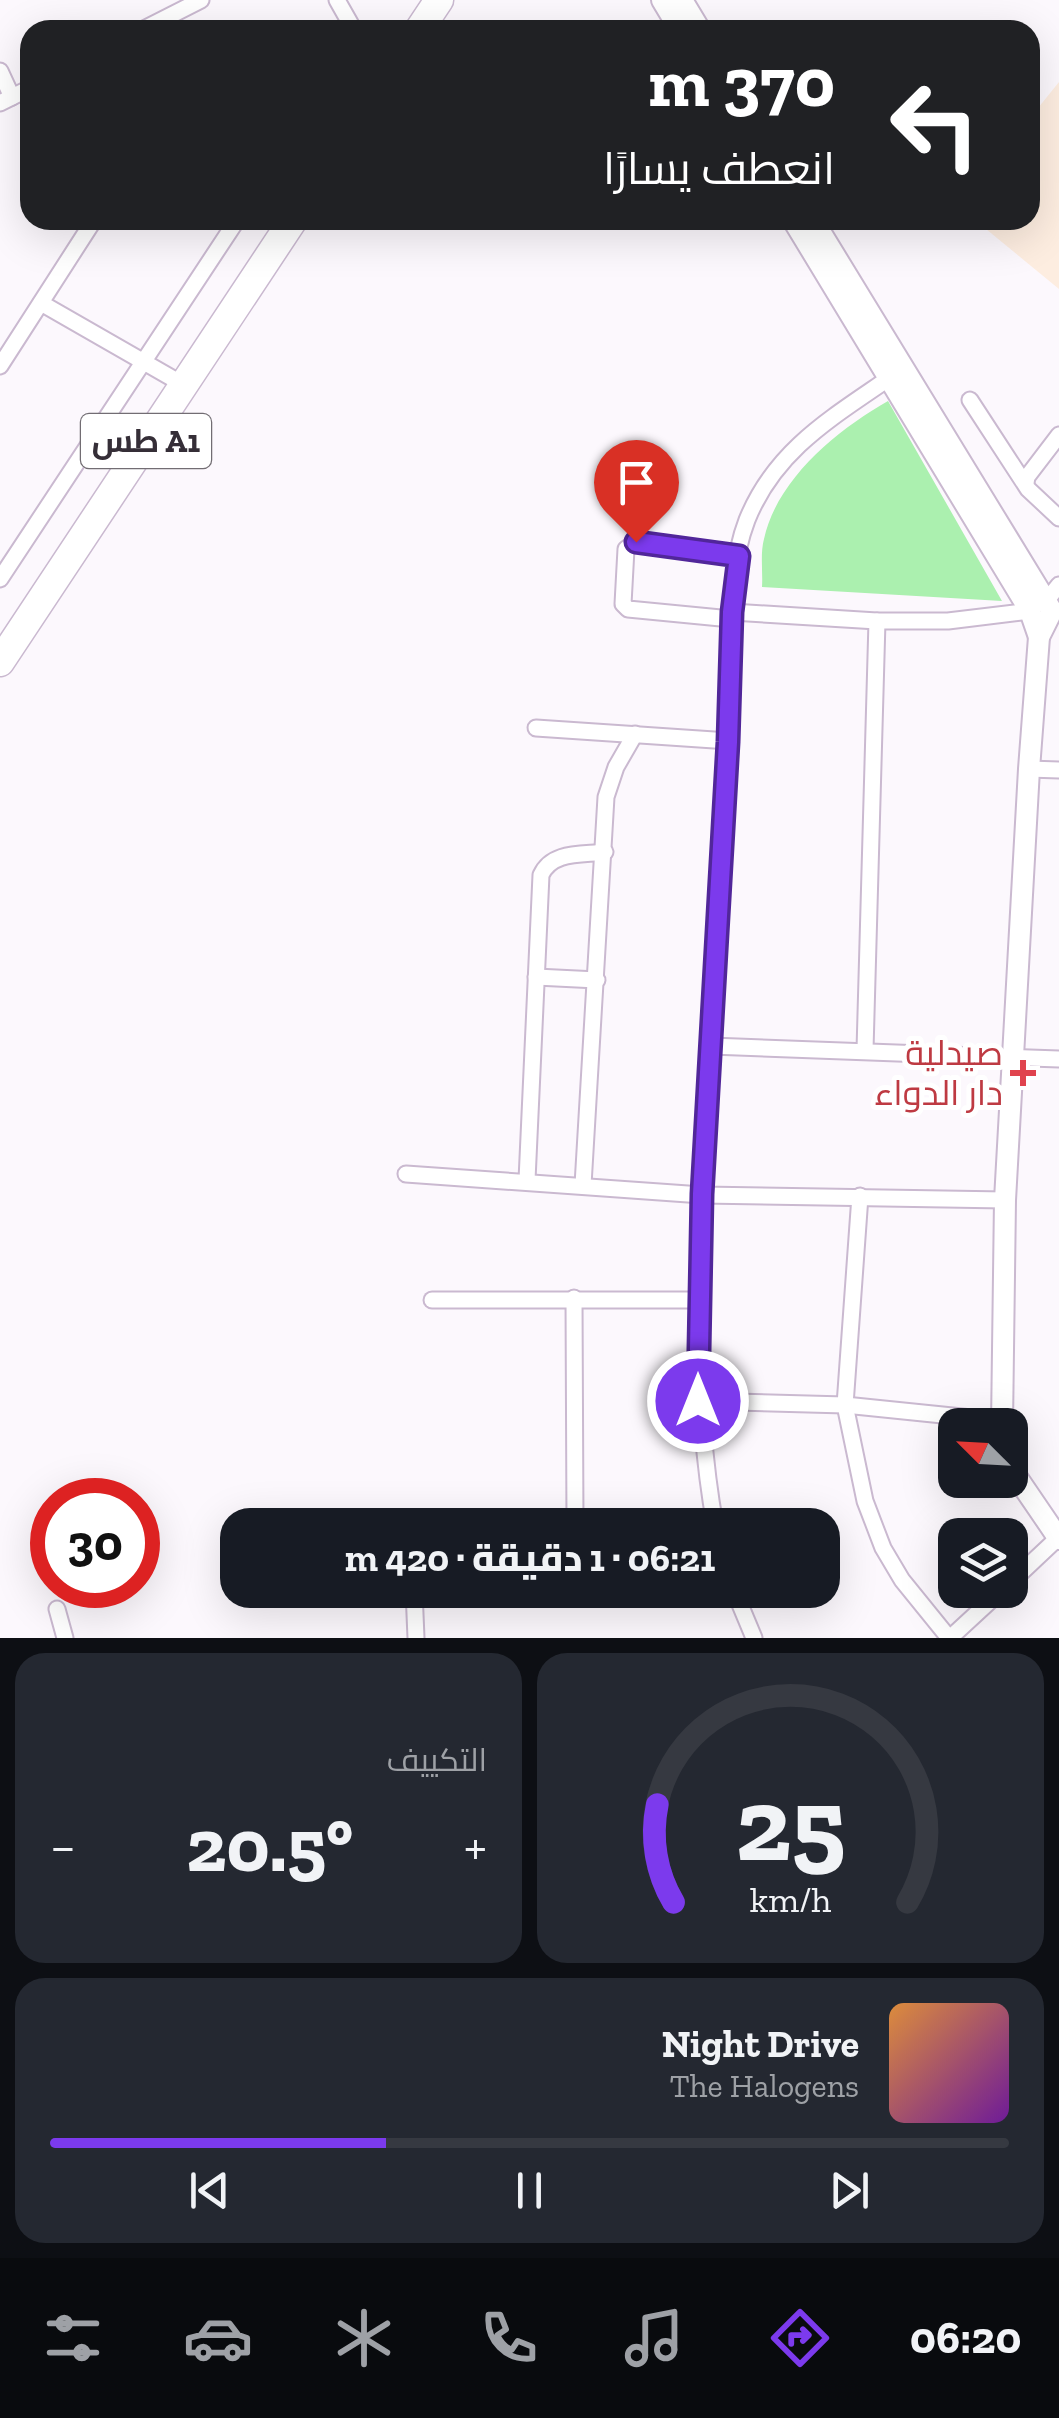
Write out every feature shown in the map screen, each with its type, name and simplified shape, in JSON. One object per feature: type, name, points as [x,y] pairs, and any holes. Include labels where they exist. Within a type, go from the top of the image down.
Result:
[{"type":"highway","name":"طس A1","points":[[0,662],[286,230]]},
{"type":"main road","points":[[799,230],[1049,604],[1039,637],[1029,768],[1005,1200],[1001,1408]]},
{"type":"main road","points":[[818,230],[896,373]]},
{"type":"main road","points":[[1028,1493],[1059,1538]]},
{"type":"street","points":[[162,20],[201,0]]},
{"type":"street","points":[[0,71],[6,100]]},
{"type":"street","points":[[0,366],[88,230]]},
{"type":"street","points":[[0,579],[231,230]]},
{"type":"street","points":[[41,303],[184,385]]},
{"type":"street","points":[[711,1508],[698,1401],[698,1300],[732,616],[739,556],[746,522],[780,461],[806,437],[896,373]]},
{"type":"street","points":[[970,400],[1028,490],[1059,518]]},
{"type":"street","points":[[1026,483],[1027,476],[1059,435]]},
{"type":"street","points":[[739,556],[636,542],[626,549],[623,604],[628,610],[877,621],[948,621],[1049,604]]},
{"type":"street","points":[[866,1050],[877,621]]},
{"type":"street","points":[[536,728],[728,742]]},
{"type":"street","points":[[584,1185],[606,797],[616,766],[635,734]]},
{"type":"street","points":[[1029,768],[1059,770]]},
{"type":"street","points":[[527,1180],[540,875],[555,858],[605,852]]},
{"type":"street","points":[[536,977],[597,980]]},
{"type":"street","points":[[711,1046],[1059,1058]]},
{"type":"street","points":[[406,1174],[702,1194],[1005,1200]]},
{"type":"street","points":[[860,1196],[845,1405],[866,1501],[882,1548],[902,1580],[949,1638],[982,1608]]},
{"type":"street","points":[[574,1298],[575,1508]]},
{"type":"street","points":[[432,1300],[698,1300]]},
{"type":"street","points":[[698,1401],[845,1405],[938,1416]]},
{"type":"street","points":[[1028,1566],[1059,1538]]},
{"type":"street","points":[[415,1608],[416,1638]]},
{"type":"street","points":[[742,1608],[754,1638]]},
{"type":"street","points":[[57,1609],[65,1638]]},
{"type":"shaded area","points":[[1059,82],[1059,289],[987,230],[1040,230],[1040,106]]},
{"type":"green space","points":[[888,401],[1002,601],[762,587],[764,539],[782,496],[812,458],[849,426]]},
{"type":"place","name":"صيدلية دار الدواء","points":[[1023,1073]]},
{"type":"route","points":[[636,542],[739,556],[732,612],[702,1194],[698,1401]]}]
